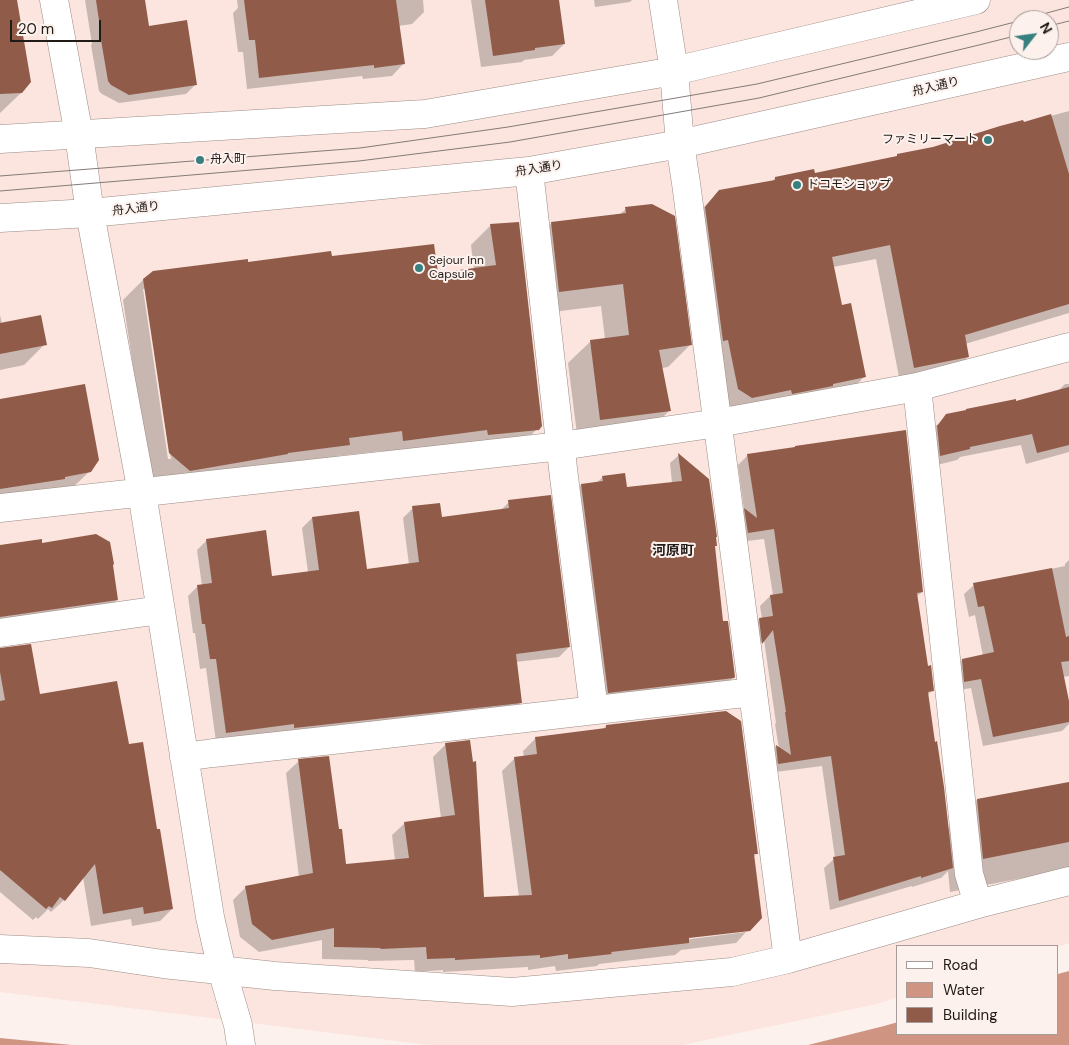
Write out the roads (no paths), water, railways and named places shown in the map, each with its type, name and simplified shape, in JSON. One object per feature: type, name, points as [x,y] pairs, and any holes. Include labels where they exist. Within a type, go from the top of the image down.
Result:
[{"type":"street","points":[[54,0],[79,135],[90,213],[142,493],[210,917],[240,1035]]},
{"type":"street","points":[[663,0],[674,71],[680,144],[688,192],[788,959]]},
{"type":"street","points":[[0,139],[425,114],[674,71],[976,0]]},
{"type":"street","name":"舟入通り","points":[[0,218],[90,213],[529,171],[680,144],[1069,57]]},
{"type":"street","points":[[529,171],[594,710]]},
{"type":"street","points":[[0,508],[561,446],[718,423],[917,387],[1069,347]]},
{"type":"street","points":[[917,387],[969,874],[978,904]]},
{"type":"street","points":[[0,633],[160,610]]},
{"type":"street","points":[[184,757],[214,752],[753,692]]},
{"type":"street","points":[[0,949],[88,953],[164,964],[285,976],[512,992],[732,972],[788,959],[978,904],[1069,881]]},
{"type":"water","points":[[1069,971],[1069,1045],[808,1045],[896,1023],[896,1035],[1059,1035],[1059,974]]},
{"type":"water","points":[[0,1038],[72,1045],[0,1045]]},
{"type":"tram line","points":[[1058,10],[1069,7]]},
{"type":"tram line","points":[[1059,24],[1069,21]]},
{"type":"tram line","points":[[0,176],[360,148],[508,127],[757,84],[1009,24]]},
{"type":"tram line","points":[[0,191],[359,161],[510,142],[759,98],[1009,37]]},
{"type":"place","name":"ファミリーマート","points":[[988,140]]},
{"type":"place","name":"舟入町","points":[[200,160]]},
{"type":"place","name":"ドコモショップ","points":[[797,185]]},
{"type":"place","name":"Sejour Inn Capsule","points":[[419,268]]},
{"type":"district","name":"河原町","points":[[673,551]]}]
